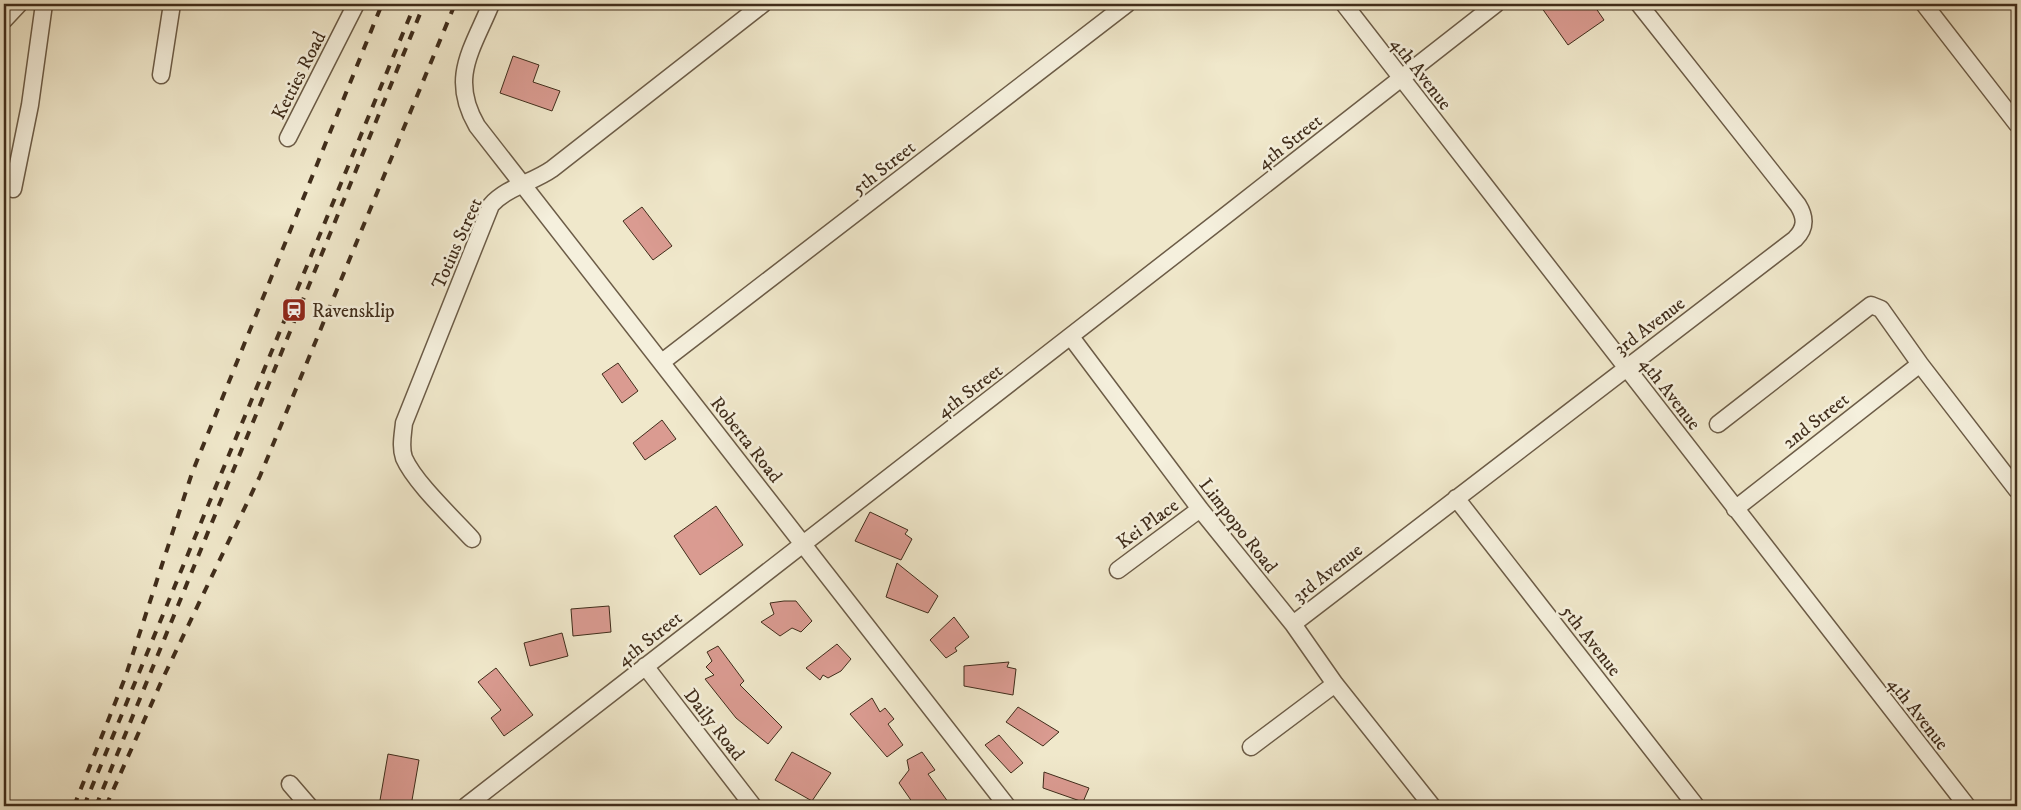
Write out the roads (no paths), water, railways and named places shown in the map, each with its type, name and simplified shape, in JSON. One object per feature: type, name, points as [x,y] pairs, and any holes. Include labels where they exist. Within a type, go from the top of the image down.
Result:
[{"type":"street","points":[[4,20],[19,4]]},
{"type":"street","points":[[13,189],[30,106],[44,4]]},
{"type":"street","points":[[161,75],[172,4]]},
{"type":"street","name":"Ketties Road","points":[[288,138],[356,4]]},
{"type":"street","name":"Roberta Road","points":[[490,4],[462,78],[463,93],[468,110],[477,126],[1007,806]]},
{"type":"street","name":"Totius Street","points":[[472,539],[412,472],[404,456],[404,423],[491,205],[507,191],[537,180],[552,169],[762,4]]},
{"type":"street","name":"5th Street","points":[[662,362],[1127,4]]},
{"type":"street","name":"4th Avenue","points":[[1344,4],[1967,806]]},
{"type":"street","name":"4th Street","points":[[466,806],[802,543],[1071,338],[1496,4]]},
{"type":"street","name":"3rd Avenue","points":[[1293,624],[1802,232],[1805,222],[1803,213],[1798,205],[1639,4]]},
{"type":"street","points":[[1924,4],[2017,124]]},
{"type":"street","points":[[1718,424],[1871,304],[1881,310],[2017,490]]},
{"type":"street","name":"Limpopo Road","points":[[1071,338],[1200,509],[1293,624],[1335,684],[1432,806]]},
{"type":"street","name":"2nd Street","points":[[1735,509],[1920,364]]},
{"type":"street","name":"5th Avenue","points":[[1456,498],[1696,806]]},
{"type":"street","name":"Kei Place","points":[[1118,570],[1200,509]]},
{"type":"street","name":"Daily Road","points":[[645,666],[753,806]]},
{"type":"street","points":[[1251,747],[1335,684]]},
{"type":"street","points":[[290,784],[309,806]]},
{"type":"railway","points":[[74,806],[125,678],[192,473],[382,4]]},
{"type":"railway","points":[[84,806],[415,4]]},
{"type":"railway","points":[[96,806],[424,4]]},
{"type":"railway","points":[[106,806],[163,678],[260,476],[455,4]]},
{"type":"place","name":"Ravensklip","points":[[294,310]]}]
